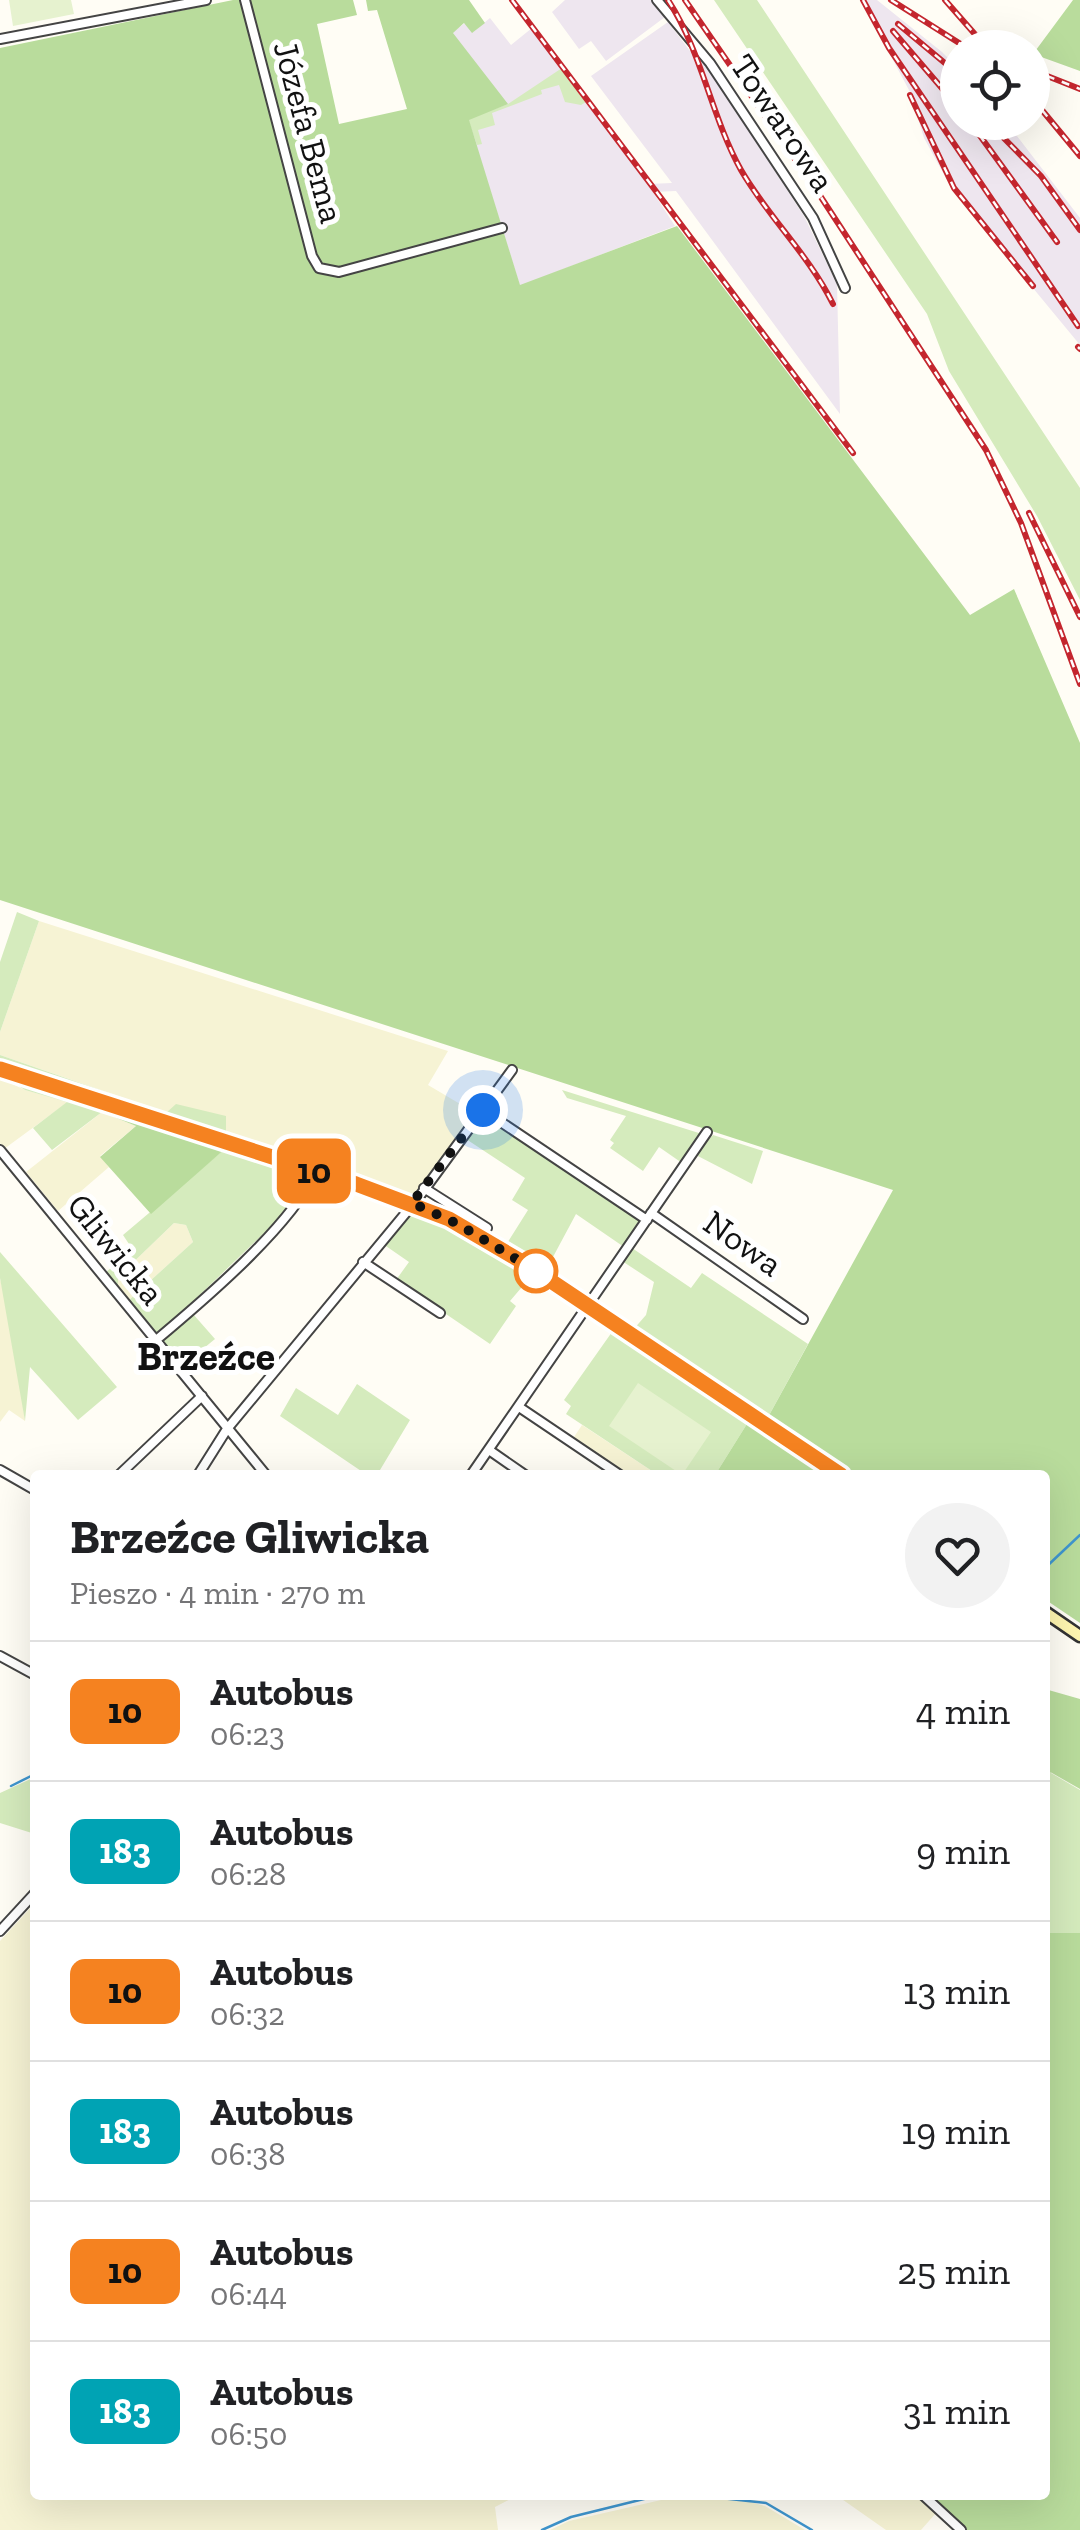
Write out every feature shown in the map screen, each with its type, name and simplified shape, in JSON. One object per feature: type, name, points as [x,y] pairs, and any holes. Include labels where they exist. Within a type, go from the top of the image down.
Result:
[{"type":"main road","points":[[0,1069],[412,1203],[489,1241],[834,1470]]},
{"type":"main road","points":[[1050,1615],[1080,1636]]},
{"type":"street","points":[[0,40],[206,0]]},
{"type":"street","name":"Józefa Bema","points":[[245,0],[319,268],[339,272],[502,228]]},
{"type":"street","name":"Towarowa","points":[[657,0],[710,63],[813,218],[845,288]]},
{"type":"street","points":[[201,1470],[228,1429],[424,1188],[512,1070]]},
{"type":"street","points":[[483,1110],[649,1216]]},
{"type":"street","name":"Nowa","points":[[475,1470],[707,1132]]},
{"type":"street","name":"Gliwicka","points":[[0,1150],[262,1470]]},
{"type":"street","points":[[156,1342],[227,1276],[306,1193],[316,1172]]},
{"type":"street","points":[[424,1188],[487,1228]]},
{"type":"street","name":"Nowa","points":[[649,1216],[803,1319]]},
{"type":"street","points":[[362,1262],[440,1314]]},
{"type":"street","points":[[124,1470],[202,1396]]},
{"type":"street","points":[[519,1406],[613,1470]]},
{"type":"street","points":[[489,1450],[518,1470]]},
{"type":"street","points":[[0,1470],[30,1487]]},
{"type":"street","points":[[0,1656],[30,1672]]},
{"type":"street","points":[[0,1931],[30,1899]]},
{"type":"street","points":[[928,2500],[961,2530]]},
{"type":"shaded area","points":[[565,0],[652,0],[665,17],[606,61],[591,41],[579,49],[552,12]]},
{"type":"shaded area","points":[[861,0],[877,0],[940,50],[940,140],[1020,140],[1080,218],[1080,345],[953,191],[924,138],[910,92]]},
{"type":"shaded area","points":[[490,18],[511,45],[532,28],[648,184],[672,183],[591,76],[668,22],[690,51],[701,57],[804,216],[837,284],[840,414],[676,191],[653,192],[675,226],[520,286],[468,119],[453,32],[465,23],[473,32]]},
{"type":"shaded area","points":[[39,921],[448,1051],[428,1085],[477,1114],[411,1199],[225,1133],[226,1117],[167,1113],[0,1055],[0,1032]]},
{"type":"shaded area","points":[[0,1078],[68,1102],[4,1149],[0,1143]]},
{"type":"shaded area","points":[[102,1112],[136,1126],[100,1156],[109,1167],[58,1211],[26,1172]]},
{"type":"shaded area","points":[[174,1223],[186,1225],[193,1242],[128,1301],[118,1288],[118,1277]]},
{"type":"shaded area","points":[[0,1278],[15,1345],[25,1421],[9,1410],[0,1422]]},
{"type":"shaded area","points":[[582,1425],[650,1470],[618,1470],[572,1440]]},
{"type":"shaded area","points":[[30,1908],[30,2500],[508,2500],[495,2507],[498,2530],[0,2530],[0,1941]]},
{"type":"shaded area","points":[[661,2500],[744,2500],[765,2506],[805,2530],[550,2530],[569,2521]]},
{"type":"shaded area","points":[[843,2500],[920,2500],[936,2513],[921,2530],[886,2530]]},
{"type":"green space","points":[[9,0],[71,0],[74,14],[13,26]]},
{"type":"green space","points":[[233,0],[353,0],[357,15],[317,24],[339,124],[407,109],[377,10],[368,11],[366,0],[469,0],[485,23],[472,33],[464,23],[453,33],[508,104],[469,120],[520,285],[677,226],[970,615],[1014,589],[1080,743],[1080,1623],[1050,1603],[1050,1470],[718,1470],[750,1419],[767,1419],[893,1190],[0,900],[0,48]]},
{"type":"green space","points":[[714,0],[757,0],[1080,488],[1080,600],[1037,516],[949,371],[927,314]]},
{"type":"green space","points":[[1073,0],[1080,0],[1080,71],[1050,60],[1050,31]]},
{"type":"green space","points":[[562,68],[586,102],[565,102],[559,85],[541,90],[542,94],[492,113],[495,125],[478,130],[482,144],[477,145],[468,119],[508,104]]},
{"type":"green space","points":[[17,912],[39,921],[0,1032],[0,962]]},
{"type":"green space","points":[[0,1055],[166,1113],[176,1104],[226,1116],[226,1133],[296,1160],[0,1065]]},
{"type":"green space","points":[[0,1074],[102,1112],[52,1150],[33,1128],[67,1102],[25,1090]]},
{"type":"green space","points":[[562,1090],[702,1134],[682,1163],[659,1147],[643,1171],[610,1148],[614,1143],[610,1140],[626,1116],[567,1098]]},
{"type":"green space","points":[[102,1112],[226,1148],[151,1214],[100,1157],[136,1126]]},
{"type":"green space","points":[[485,1116],[642,1221],[624,1247],[576,1214],[546,1270],[506,1245],[528,1210],[512,1200],[525,1178],[466,1139]]},
{"type":"green space","points":[[713,1135],[763,1151],[752,1184],[694,1154]]},
{"type":"green space","points":[[226,1148],[311,1175],[286,1212],[156,1337],[128,1301],[193,1242],[186,1225],[174,1223],[118,1277],[118,1288],[106,1272],[133,1250],[123,1235]]},
{"type":"green space","points":[[411,1210],[445,1222],[533,1274],[510,1301],[516,1306],[490,1344],[396,1280],[409,1262],[383,1244]]},
{"type":"green space","points":[[632,1248],[691,1288],[702,1273],[808,1344],[767,1419],[632,1331],[646,1315],[654,1282],[622,1261]]},
{"type":"green space","points":[[0,1252],[117,1387],[78,1420],[30,1367],[25,1421],[0,1278]]},
{"type":"green space","points":[[193,1314],[215,1339],[182,1366],[160,1343]]},
{"type":"green space","points":[[612,1332],[750,1419],[718,1470],[650,1470],[566,1414],[571,1406],[564,1400]]},
{"type":"green space","points":[[638,1383],[711,1432],[685,1470],[675,1470],[609,1426]]},
{"type":"green space","points":[[357,1384],[410,1420],[380,1470],[360,1470],[280,1416],[296,1388],[338,1415]]},
{"type":"green space","points":[[1050,1690],[1080,1699],[1080,1789],[1050,1772]]},
{"type":"green space","points":[[1050,1766],[1051,1773],[1080,1790],[1080,1939],[1050,1966]]},
{"type":"green space","points":[[30,1779],[30,1832],[0,1823],[0,1793]]},
{"type":"green space","points":[[1050,1933],[1080,1933],[1080,2530],[963,2530],[933,2500],[1050,2500]]},
{"type":"waterway","points":[[1050,1563],[1080,1535]]},
{"type":"waterway","points":[[11,1786],[30,1776]]},
{"type":"waterway","points":[[542,2530],[571,2517],[640,2500]]},
{"type":"waterway","points":[[739,2500],[766,2503],[812,2530]]},
{"type":"railway","points":[[512,0],[853,453]]},
{"type":"railway","points":[[668,0],[690,41],[741,170],[833,304]]},
{"type":"railway","points":[[685,0],[817,191],[986,450],[1021,523],[1080,684]]},
{"type":"railway","points":[[863,0],[889,48],[1078,326]]},
{"type":"railway","points":[[891,0],[940,31]]},
{"type":"railway","points":[[945,0],[971,30]]},
{"type":"railway","points":[[898,24],[940,59]]},
{"type":"railway","points":[[893,31],[940,86]]},
{"type":"railway","points":[[1050,77],[1080,89]]},
{"type":"railway","points":[[910,95],[954,188],[1033,286]]},
{"type":"railway","points":[[1050,120],[1080,156]]},
{"type":"railway","points":[[983,140],[1057,242]]},
{"type":"railway","points":[[1006,140],[1041,176],[1080,230]]},
{"type":"railway","points":[[1029,513],[1080,617]]},
{"type":"bus line","name":"10","points":[[0,1069],[70,1096],[356,1184],[449,1219],[524,1263],[834,1470]]},
{"type":"district","name":"Brzeźce","points":[[206,1356]]},
{"type":"route","points":[[483,1110],[412,1203],[458,1224],[536,1271]]}]
